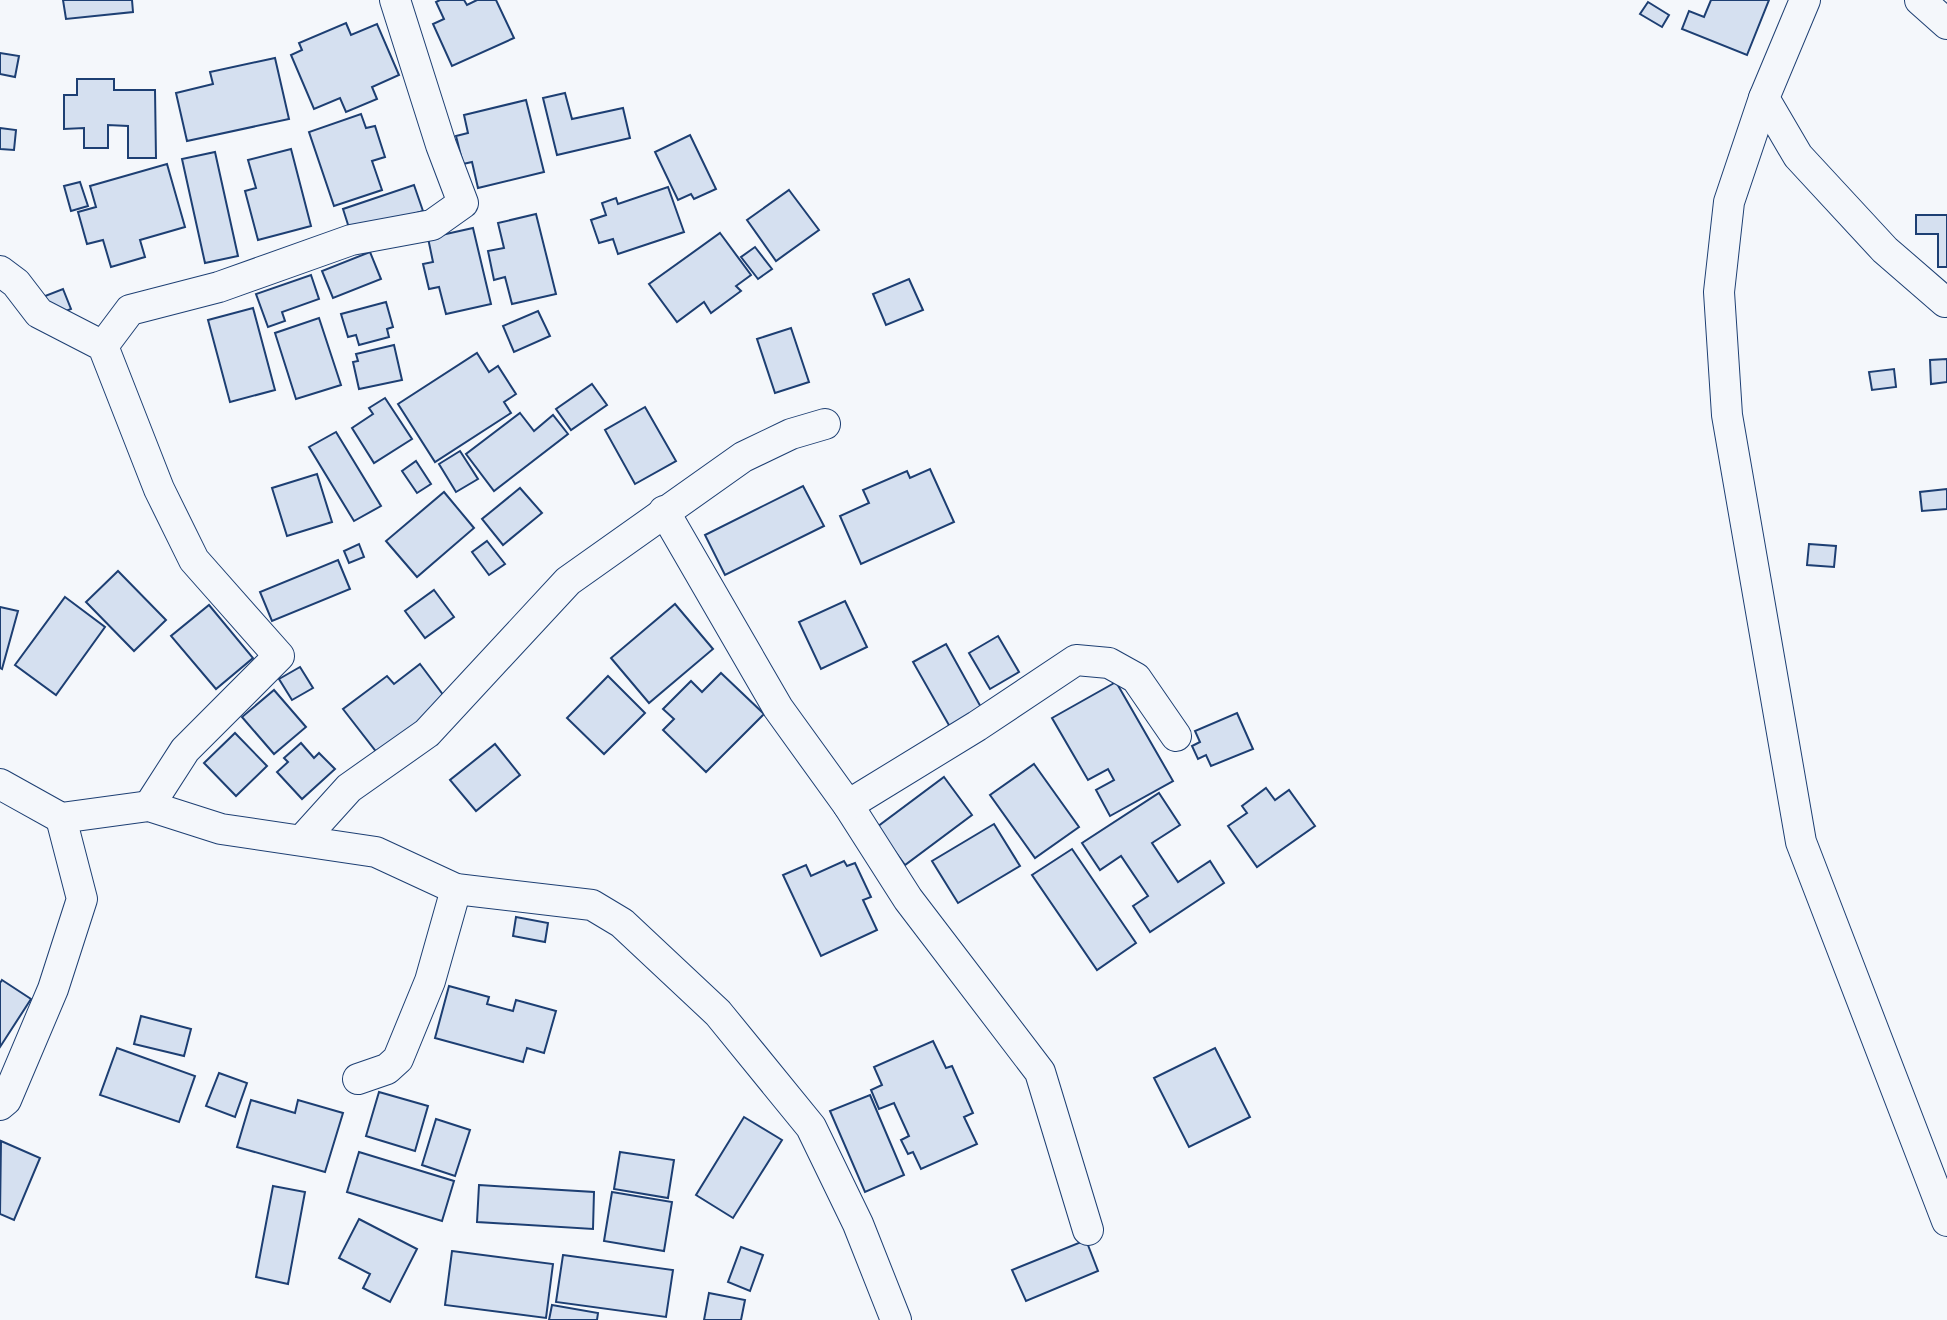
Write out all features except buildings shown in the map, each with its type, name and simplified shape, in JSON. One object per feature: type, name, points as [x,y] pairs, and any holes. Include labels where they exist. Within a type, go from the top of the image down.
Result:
[{"type":"street","points":[[103,346],[130,310],[219,287],[351,240],[432,225],[463,203],[441,145],[395,0]]},
{"type":"street","points":[[1805,0],[1764,98],[1728,202],[1719,292],[1727,415],[1801,842],[1947,1221]]},
{"type":"street","points":[[1920,0],[1947,24]]},
{"type":"street","points":[[1764,98],[1798,156],[1885,250],[1945,302]]},
{"type":"street","points":[[0,271],[16,282],[39,313],[103,346],[159,489],[194,560],[279,656],[185,750],[149,806]]},
{"type":"street","points":[[302,840],[349,788],[427,733],[568,581],[743,457],[792,434],[825,424]]},
{"type":"street","points":[[664,512],[778,708],[848,804],[908,899],[1040,1072],[1088,1230]]},
{"type":"street","points":[[848,804],[977,726],[1076,660],[1109,663],[1136,678],[1176,736]]},
{"type":"street","points":[[0,784],[61,818],[149,806],[221,829],[376,852],[456,888],[592,905],[622,923],[718,1013],[811,1126],[859,1224],[896,1320]]},
{"type":"street","points":[[0,1105],[6,1100],[53,989],[82,899],[61,818]]},
{"type":"street","points":[[358,1079],[387,1069],[398,1059],[430,981],[456,888]]}]
